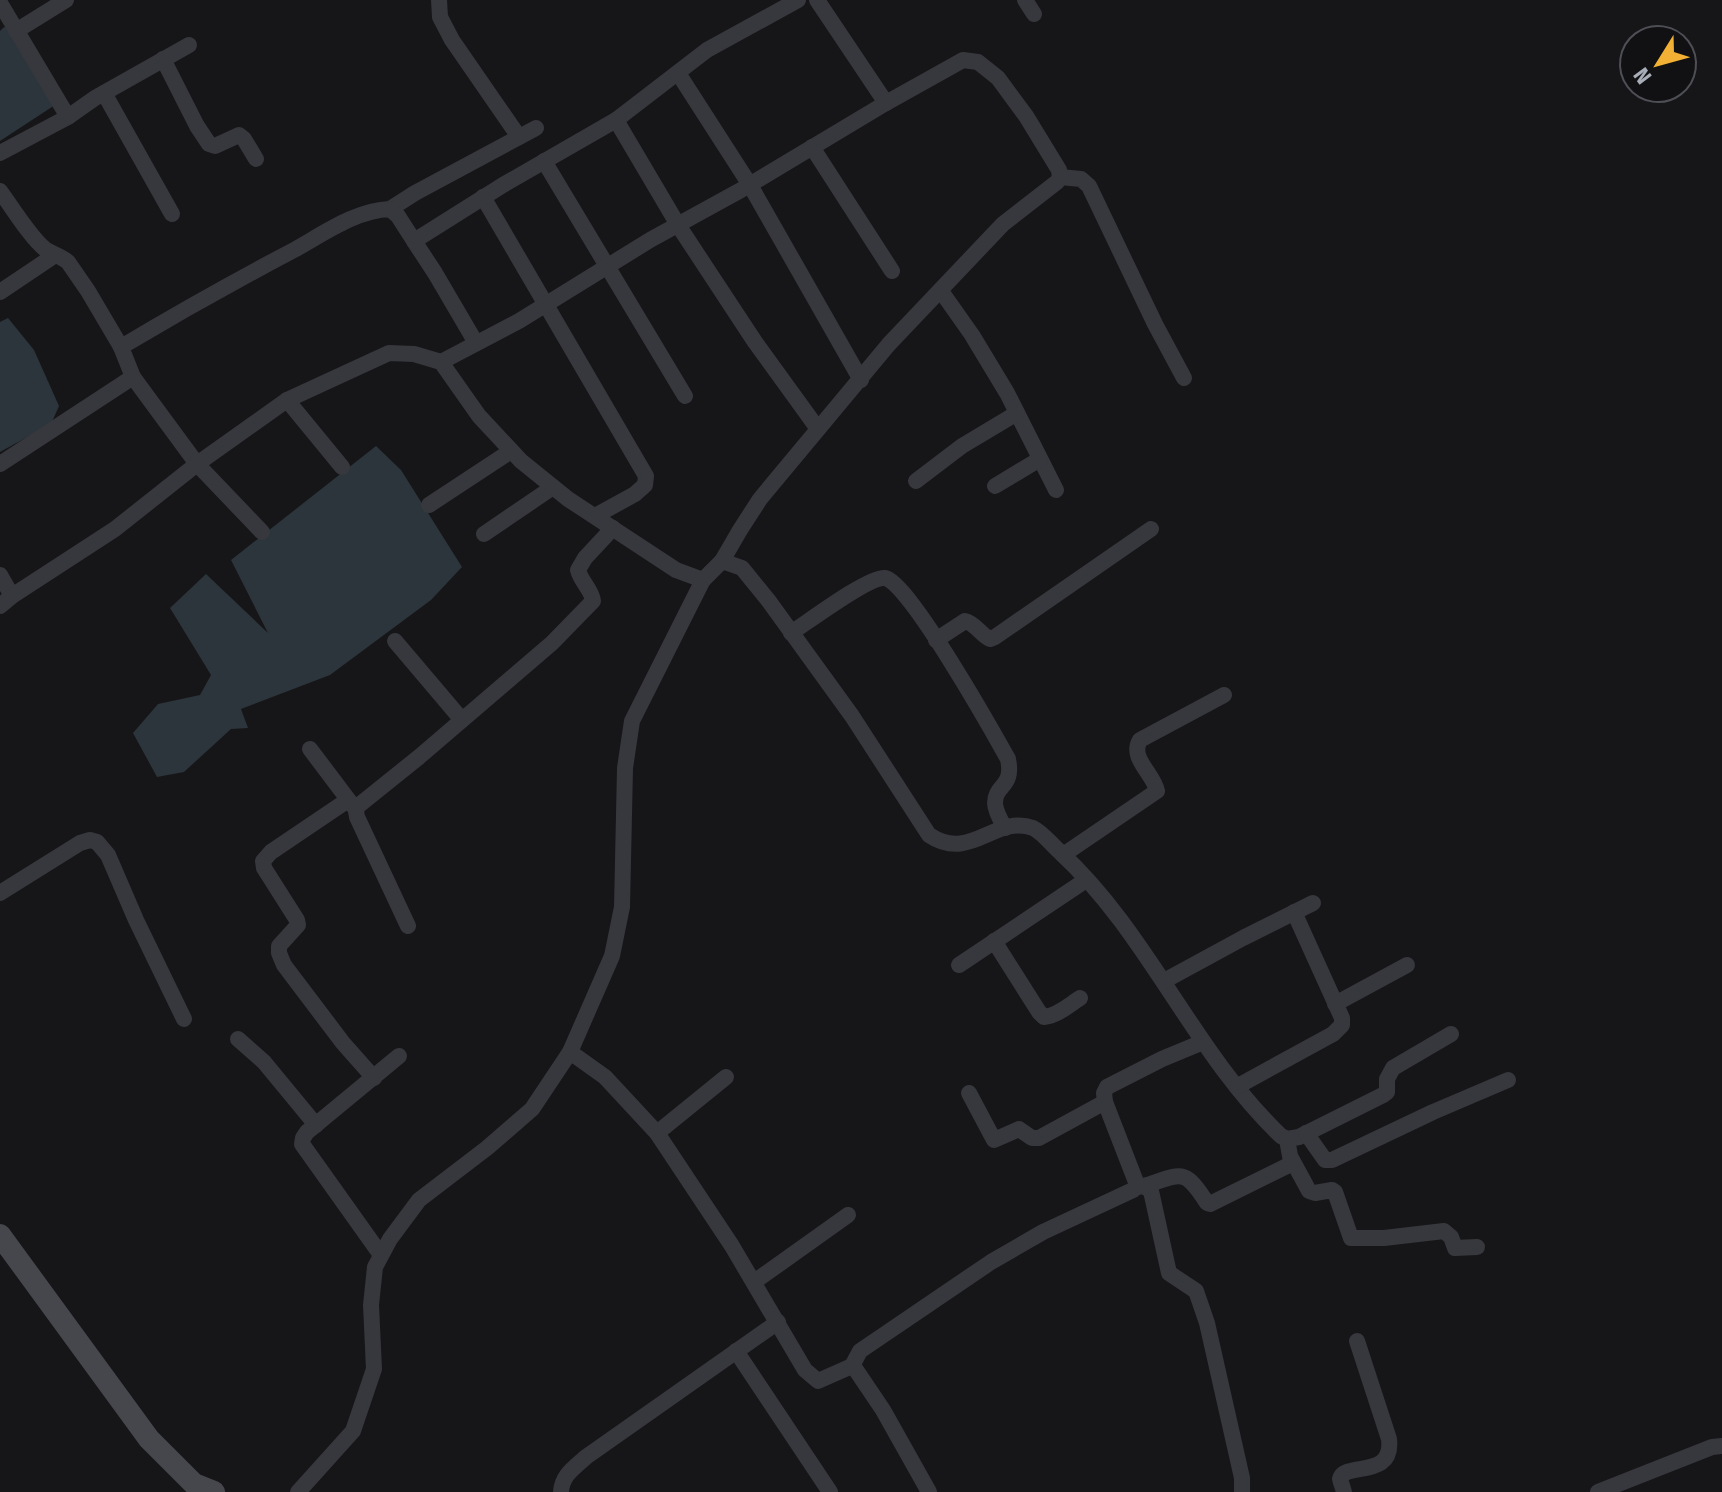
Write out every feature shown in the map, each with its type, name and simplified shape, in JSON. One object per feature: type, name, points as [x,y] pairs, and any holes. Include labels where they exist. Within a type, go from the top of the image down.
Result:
[{"type":"main road","points":[[0,1235],[149,1439],[194,1484],[210,1491]]},
{"type":"street","points":[[16,31],[66,0]]},
{"type":"street","points":[[439,0],[440,17],[452,40],[519,137]]},
{"type":"street","points":[[414,241],[616,120],[707,50],[798,0]]},
{"type":"street","points":[[817,0],[886,103]]},
{"type":"street","points":[[0,3],[68,117]]},
{"type":"street","points":[[0,153],[68,117],[189,45]]},
{"type":"street","points":[[163,59],[209,144],[215,146],[239,135],[256,159]]},
{"type":"street","points":[[298,1492],[353,1431],[374,1369],[371,1305],[375,1267],[390,1239],[419,1200],[532,1109],[570,1052],[612,956],[622,907],[625,768],[632,721],[703,580],[722,561],[760,499],[889,344],[1003,224],[1057,182],[1059,170],[998,78],[978,62],[963,60],[545,305],[441,362]]},
{"type":"street","points":[[678,73],[750,185],[861,380]]},
{"type":"street","points":[[104,93],[172,214]]},
{"type":"street","points":[[616,120],[678,225],[755,342],[818,429]]},
{"type":"street","points":[[121,347],[203,298],[348,221],[390,209],[536,128]]},
{"type":"street","points":[[812,147],[892,271]]},
{"type":"street","points":[[544,161],[685,396]]},
{"type":"street","points":[[1060,177],[1081,179],[1089,186],[1148,311],[1184,378]]},
{"type":"street","points":[[0,191],[39,244],[68,262],[121,347],[133,377],[197,464],[262,532]]},
{"type":"street","points":[[483,197],[646,476],[645,485],[635,494],[595,516]]},
{"type":"street","points":[[390,209],[398,216],[435,273],[476,343]]},
{"type":"street","points":[[0,292],[55,255]]},
{"type":"street","points":[[941,291],[972,335],[1056,490]]},
{"type":"street","points":[[0,575],[6,601],[115,529],[197,464],[287,400],[389,353],[414,354],[441,362],[479,416],[521,461],[553,487],[676,570],[703,580]]},
{"type":"street","points":[[0,464],[133,377]]},
{"type":"street","points":[[287,400],[342,467]]},
{"type":"street","points":[[916,481],[962,446],[1017,413]]},
{"type":"street","points":[[429,505],[511,451]]},
{"type":"street","points":[[995,486],[1040,459]]},
{"type":"street","points":[[484,534],[553,487]]},
{"type":"street","points":[[374,1078],[343,1043],[284,965],[279,946],[298,925],[297,920],[264,868],[263,861],[271,852],[363,801],[552,643],[593,601],[578,570],[613,528]]},
{"type":"street","points":[[936,640],[965,621],[986,637],[995,637],[1151,529]]},
{"type":"street","points":[[722,561],[742,568],[768,600],[852,716],[929,835],[941,843],[959,845],[1013,826],[1034,828],[1063,855],[1128,930],[1203,1042],[1272,1127],[1287,1139],[1293,1163],[1311,1192],[1335,1192],[1351,1238],[1384,1238],[1444,1231],[1451,1237],[1455,1248],[1477,1247]]},
{"type":"street","points":[[791,633],[868,583],[883,577],[894,581],[936,640],[1008,759],[1011,771],[995,804],[1005,828]]},
{"type":"street","points":[[395,641],[462,720]]},
{"type":"street","points":[[1063,855],[1157,791],[1156,784],[1136,752],[1140,740],[1224,695]]},
{"type":"street","points":[[310,749],[352,806],[408,926]]},
{"type":"street","points":[[0,893],[80,843],[90,840],[97,842],[108,855],[184,1019]]},
{"type":"street","points":[[959,965],[1086,880]]},
{"type":"street","points":[[1164,981],[1313,903]]},
{"type":"street","points":[[1238,1086],[1339,1030],[1342,1025],[1342,1018],[1294,912]]},
{"type":"street","points":[[994,941],[1044,1017],[1080,998]]},
{"type":"street","points":[[1335,1004],[1407,965]]},
{"type":"street","points":[[1287,1139],[1299,1137],[1383,1095],[1387,1092],[1389,1074],[1393,1068],[1451,1034]]},
{"type":"street","points":[[238,1039],[264,1062],[316,1125]]},
{"type":"street","points":[[1203,1042],[1114,1083],[1104,1093],[1136,1182],[1151,1191],[1169,1273],[1196,1291],[1207,1323],[1242,1478],[1242,1492]]},
{"type":"street","points":[[570,1052],[605,1077],[657,1133],[754,1282],[805,1370],[812,1378],[821,1380],[852,1366],[860,1351],[991,1262],[1043,1232],[1140,1186],[1181,1176],[1190,1179],[1210,1204],[1293,1163]]},
{"type":"street","points":[[381,1255],[302,1144],[303,1138],[316,1125],[399,1056]]},
{"type":"street","points":[[657,1133],[726,1077]]},
{"type":"street","points":[[1306,1133],[1325,1160],[1332,1160],[1508,1080]]},
{"type":"street","points":[[969,1093],[994,1140],[1019,1129],[1032,1138],[1039,1138],[1105,1102]]},
{"type":"street","points":[[754,1282],[848,1215]]},
{"type":"street","points":[[561,1492],[561,1484],[567,1473],[586,1457],[778,1322]]},
{"type":"street","points":[[1344,1492],[1342,1476],[1381,1462],[1390,1451],[1389,1439],[1357,1341]]},
{"type":"street","points":[[736,1351],[830,1492]]},
{"type":"street","points":[[852,1366],[883,1410],[929,1492]]},
{"type":"street","points":[[1598,1492],[1712,1447],[1722,1446]]},
{"type":"shaded area","points":[[4,27],[12,29],[58,103],[0,141],[0,31]]},
{"type":"shaded area","points":[[8,318],[34,350],[59,406],[51,424],[0,452],[0,322]]},
{"type":"shaded area","points":[[376,446],[401,470],[462,567],[431,600],[330,675],[241,709],[248,728],[231,729],[184,772],[157,777],[133,733],[158,704],[200,695],[211,675],[170,608],[206,574],[268,633],[231,560]]}]
